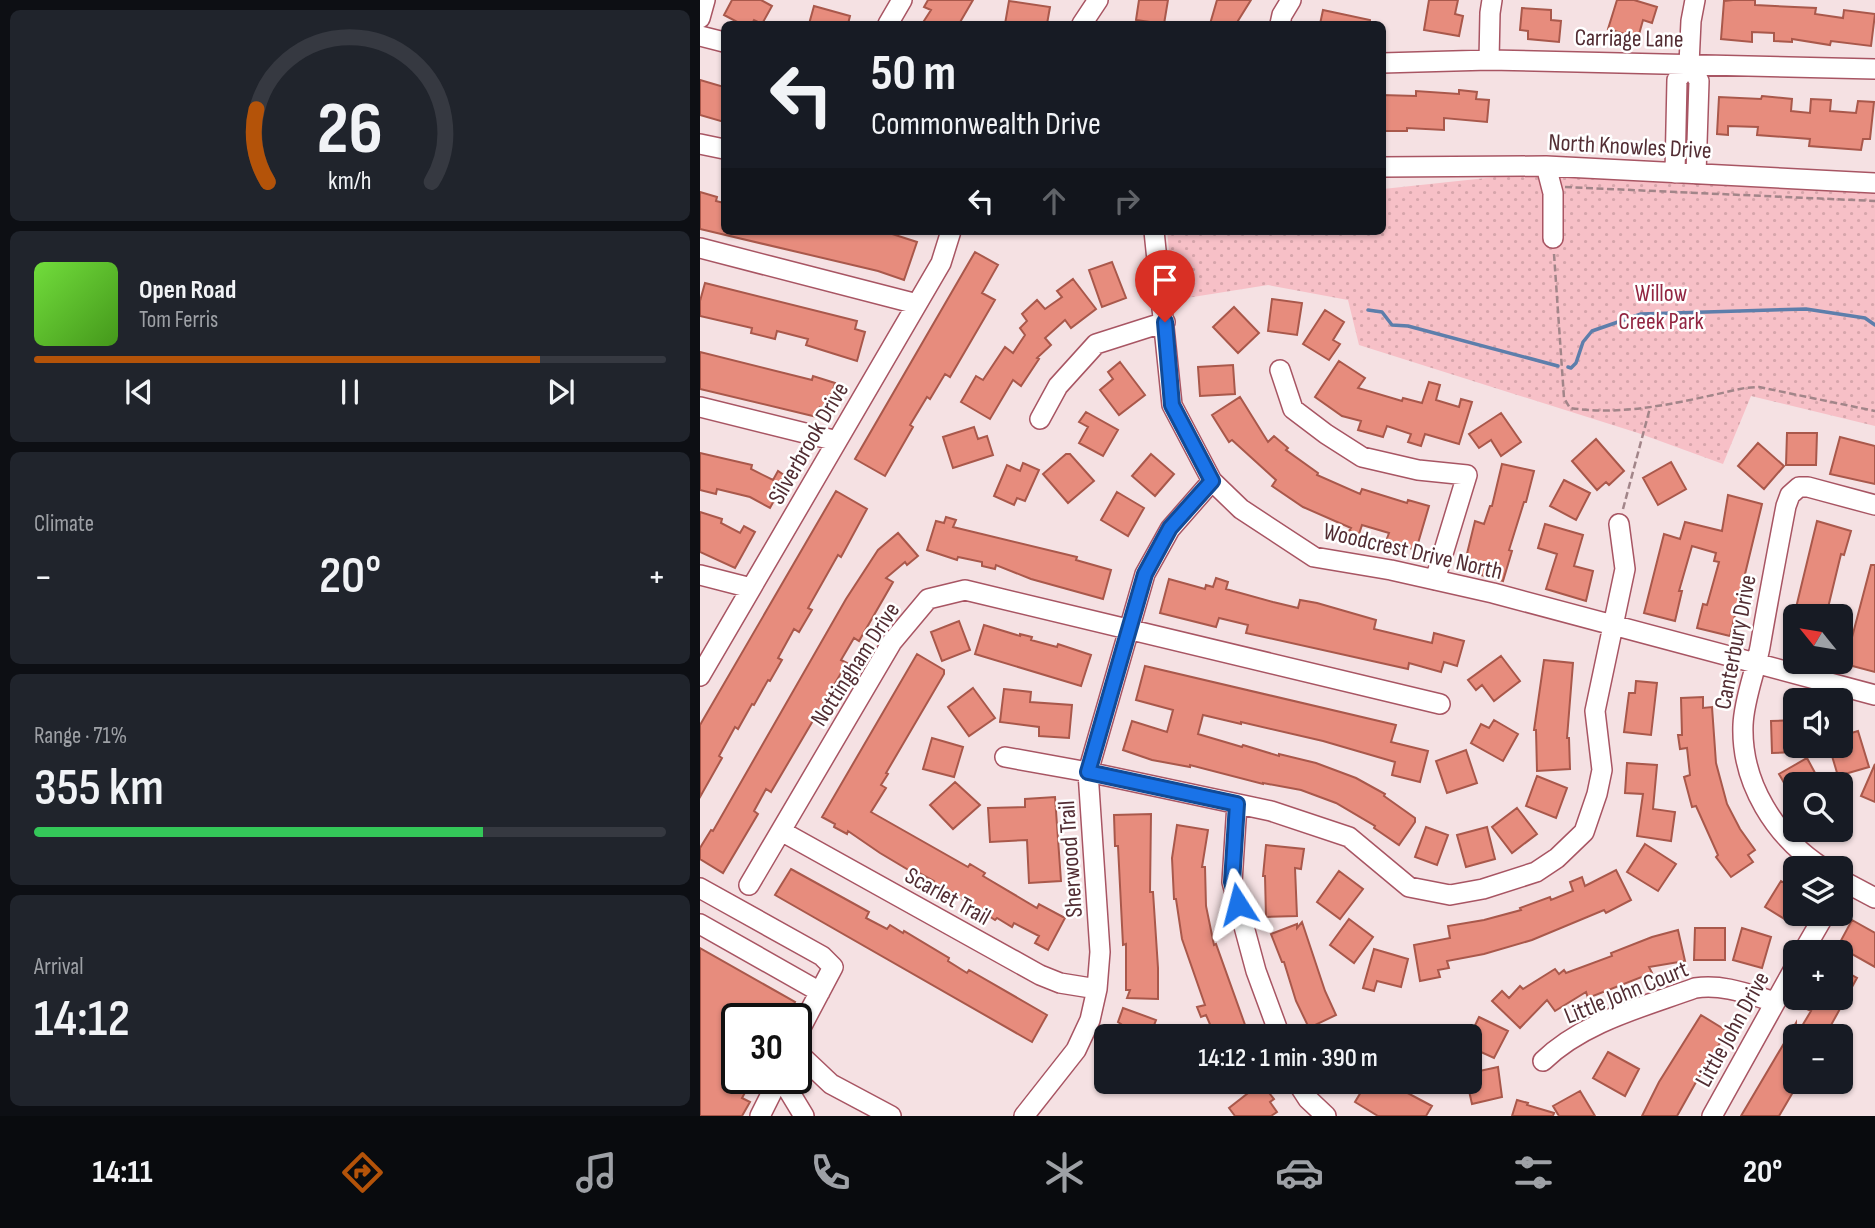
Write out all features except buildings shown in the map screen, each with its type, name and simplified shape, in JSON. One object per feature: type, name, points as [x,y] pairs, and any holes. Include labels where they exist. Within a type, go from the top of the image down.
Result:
[{"type":"street","points":[[700,19],[705,0]]},
{"type":"street","points":[[890,21],[902,0]]},
{"type":"street","points":[[1084,21],[1098,0]]},
{"type":"street","points":[[1281,21],[1291,0]]},
{"type":"street","points":[[1489,60],[1492,0]]},
{"type":"street","points":[[1695,0],[1689,64],[1699,81],[1696,174]]},
{"type":"street","points":[[700,36],[721,41]]},
{"type":"street","name":"Carriage Lane","points":[[1386,63],[1489,60],[1875,69]]},
{"type":"street","points":[[1675,173],[1677,80],[1689,64]]},
{"type":"street","points":[[700,144],[721,148]]},
{"type":"street","points":[[1546,166],[1552,187],[1553,238]]},
{"type":"street","name":"North Knowles Drive","points":[[1386,167],[1546,166],[1875,183]]},
{"type":"street","name":"Silverbrook Drive","points":[[700,676],[941,263],[950,235]]},
{"type":"street","name":"Woodcrest Drive North","points":[[1154,235],[1172,405],[1212,481],[1241,509],[1314,556],[1493,593],[1875,695]]},
{"type":"street","points":[[700,248],[917,304]]},
{"type":"street","points":[[1041,419],[1058,386],[1096,344],[1165,322]]},
{"type":"street","points":[[1280,369],[1293,409],[1362,457],[1418,470],[1467,475],[1435,580]]},
{"type":"street","points":[[700,407],[837,441]]},
{"type":"street","name":"Sherwood Trail","points":[[1024,1116],[1076,1050],[1090,1020],[1097,989],[1100,952],[1088,772],[1128,629],[1145,574],[1170,528],[1212,481]]},
{"type":"street","name":"Canterbury Drive","points":[[1807,856],[1779,830],[1751,778],[1743,726],[1748,695],[1790,495],[1799,487],[1808,487],[1875,505]]},
{"type":"street","points":[[1004,757],[1271,811],[1349,837],[1409,887],[1450,895],[1483,889],[1536,872],[1557,858],[1584,832],[1597,794],[1602,770],[1595,711],[1625,569],[1619,524]]},
{"type":"street","points":[[700,575],[751,588]]},
{"type":"street","name":"Nottingham Drive","points":[[750,886],[892,642],[928,599],[965,590],[1440,704]]},
{"type":"street","points":[[1237,804],[1232,882],[1256,971],[1276,1024]]},
{"type":"street","name":"Scarlet Trail","points":[[781,831],[1040,975],[1097,989]]},
{"type":"street","points":[[700,888],[822,956],[833,967],[812,1007]]},
{"type":"street","points":[[1853,888],[1875,898]]},
{"type":"street","points":[[700,924],[820,992]]},
{"type":"street","name":"Little John Court","points":[[1543,1061],[1557,1047],[1596,1025],[1695,988],[1728,988],[1775,1003]]},
{"type":"street","name":"Little John Drive","points":[[1712,1116],[1783,989]]},
{"type":"street","points":[[812,1066],[831,1084],[891,1116]]},
{"type":"street","points":[[760,1116],[772,1094]]},
{"type":"street","points":[[790,1094],[804,1116]]},
{"type":"street","points":[[1305,1094],[1326,1116]]},
{"type":"path","points":[[1552,187],[1581,186],[1710,195],[1875,201]]},
{"type":"path","points":[[1553,238],[1564,398],[1570,408],[1650,408],[1759,387],[1875,411]]},
{"type":"path","points":[[1619,524],[1650,408]]},
{"type":"green space","name":"Willow Creek Park","points":[[1534,173],[1875,191],[1875,426],[1751,396],[1723,464],[1638,433],[1359,345],[1348,300],[1268,285],[1174,300],[1167,235],[1386,235],[1386,189]]},
{"type":"waterway","points":[[1568,367],[1571,368],[1576,363],[1583,342],[1592,331],[1641,314],[1806,309],[1865,318],[1875,325]]},
{"type":"waterway","points":[[1368,310],[1382,312],[1392,325],[1408,326],[1558,366]]},
{"type":"route","points":[[1165,322],[1172,405],[1212,481],[1170,528],[1145,574],[1088,772],[1237,804],[1232,882],[1238,904]]}]
